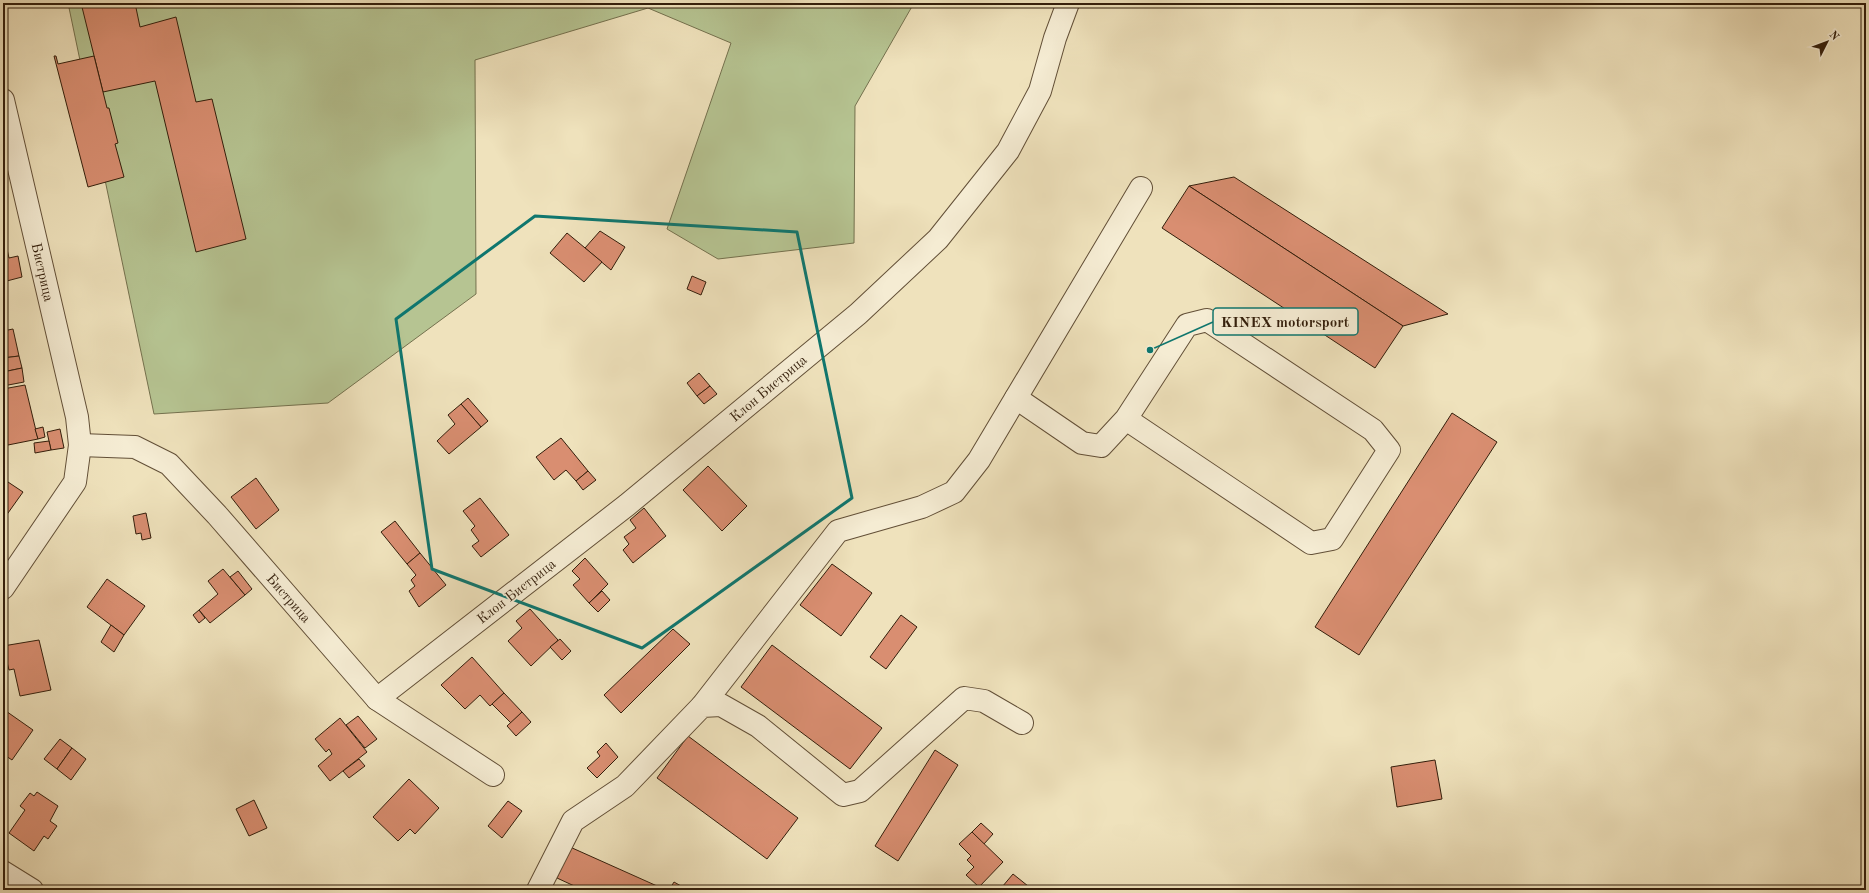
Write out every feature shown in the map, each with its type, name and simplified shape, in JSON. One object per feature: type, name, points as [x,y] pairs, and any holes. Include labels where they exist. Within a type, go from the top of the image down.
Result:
[{"type":"street","name":"Клон Бистрица","points":[[377,699],[633,500],[858,314],[938,239],[1008,151],[1040,91],[1055,38],[1068,3]]},
{"type":"street","name":"Бистрица","points":[[3,100],[77,417],[80,445],[75,482],[3,588]]},
{"type":"street","points":[[538,890],[573,821],[624,786],[702,706],[838,531],[922,507],[954,492],[979,460],[1141,188]]},
{"type":"street","points":[[1016,398],[1082,443],[1101,446],[1126,419],[1187,325],[1207,320],[1373,430],[1389,450],[1332,539],[1311,543],[1126,419]]},
{"type":"street","name":"Бистрица","points":[[80,445],[135,447],[169,464],[217,515],[377,699],[493,774]]},
{"type":"street","points":[[702,706],[721,705],[758,726],[843,796],[860,791],[964,698],[984,701],[1022,723]]},
{"type":"street","points":[[3,872],[32,890]]},
{"type":"highlighted area","points":[[535,216],[797,232],[852,498],[642,648],[432,569],[396,319]]},
{"type":"green space","points":[[68,3],[914,3],[855,106],[854,243],[718,259],[667,229],[731,43],[648,8],[475,60],[476,294],[328,403],[154,414]]},
{"type":"building","points":[[81,3],[135,3],[140,27],[176,17],[196,102],[212,99],[246,239],[196,252],[155,81],[103,92]]},
{"type":"building","points":[[54,56],[56,56],[58,64],[94,56],[107,108],[109,108],[118,143],[115,144],[124,177],[88,187]]},
{"type":"building","points":[[1234,177],[1448,314],[1403,326],[1189,186]]},
{"type":"building","points":[[1189,186],[1403,326],[1375,368],[1162,228]]},
{"type":"building","points":[[600,231],[625,247],[611,270],[585,248]]},
{"type":"building","points":[[567,233],[602,262],[584,282],[550,253]]},
{"type":"building","points":[[3,246],[7,249],[9,258],[18,256],[22,277],[3,282]]},
{"type":"building","points":[[692,276],[706,282],[701,295],[687,289]]},
{"type":"building","points":[[13,329],[19,356],[3,358],[3,331]]},
{"type":"building","points":[[19,356],[22,368],[3,372],[3,358]]},
{"type":"building","points":[[22,368],[24,382],[3,386],[3,372]]},
{"type":"building","points":[[699,373],[710,386],[697,396],[687,383]]},
{"type":"building","points":[[25,385],[38,439],[3,446],[3,389]]},
{"type":"building","points":[[710,386],[717,394],[704,404],[697,396]]},
{"type":"building","points":[[468,398],[488,421],[481,427],[461,404]]},
{"type":"building","points":[[461,404],[481,427],[449,454],[437,441],[455,424],[448,415]]},
{"type":"building","points":[[1452,413],[1497,442],[1359,655],[1315,627]]},
{"type":"building","points":[[43,427],[45,437],[38,439],[35,429]]},
{"type":"building","points":[[60,429],[64,448],[51,450],[47,432]]},
{"type":"building","points":[[561,438],[588,471],[576,481],[566,470],[554,480],[536,457]]},
{"type":"building","points":[[49,441],[51,450],[35,453],[34,443]]},
{"type":"building","points":[[708,466],[747,506],[722,531],[683,490]]},
{"type":"building","points":[[588,471],[596,480],[583,490],[576,481]]},
{"type":"building","points":[[256,478],[279,510],[256,529],[231,497]]},
{"type":"building","points":[[5,480],[23,492],[3,520],[3,482]]},
{"type":"building","points":[[480,498],[509,535],[481,557],[472,546],[479,541],[471,530],[475,526],[463,511]]},
{"type":"building","points":[[644,508],[666,536],[633,563],[623,550],[629,544],[624,537],[636,528],[630,520]]},
{"type":"building","points":[[146,513],[151,538],[142,540],[141,533],[136,534],[133,516]]},
{"type":"building","points":[[395,521],[420,553],[407,564],[381,532]]},
{"type":"building","points":[[420,553],[446,585],[419,607],[409,591],[415,586],[411,580],[416,575],[407,564]]},
{"type":"building","points":[[585,558],[608,584],[589,603],[573,585],[580,579],[572,571]]},
{"type":"building","points":[[832,564],[872,593],[841,636],[800,605]]},
{"type":"building","points":[[223,569],[245,595],[210,623],[199,610],[218,594],[208,581]]},
{"type":"building","points":[[238,571],[252,589],[245,595],[230,577]]},
{"type":"building","points":[[107,579],[145,606],[124,635],[87,607]]},
{"type":"building","points":[[602,591],[610,600],[598,612],[589,603]]},
{"type":"building","points":[[530,609],[558,640],[531,666],[508,641],[522,628],[516,621]]},
{"type":"building","points":[[199,610],[205,618],[199,623],[193,615]]},
{"type":"building","points":[[901,615],[917,627],[886,669],[870,657]]},
{"type":"building","points":[[111,625],[124,635],[114,652],[101,642]]},
{"type":"building","points":[[673,629],[690,644],[621,713],[604,695]]},
{"type":"building","points":[[560,639],[571,651],[562,660],[550,647]]},
{"type":"building","points":[[39,640],[51,690],[20,696],[14,669],[9,670],[3,646]]},
{"type":"building","points":[[772,645],[882,728],[850,769],[741,687]]},
{"type":"building","points":[[472,657],[504,693],[490,706],[480,695],[465,709],[441,685]]},
{"type":"building","points":[[504,693],[522,712],[511,723],[492,704]]},
{"type":"building","points":[[3,709],[33,730],[12,760],[3,754]]},
{"type":"building","points":[[522,712],[531,722],[516,736],[507,726]]},
{"type":"building","points":[[358,716],[377,739],[365,748],[346,725]]},
{"type":"building","points":[[340,718],[367,752],[330,781],[318,766],[332,754],[329,749],[326,752],[315,739]]},
{"type":"building","points":[[688,736],[798,818],[767,859],[657,778]]},
{"type":"building","points":[[60,739],[72,748],[57,769],[44,759]]},
{"type":"building","points":[[606,743],[618,757],[597,778],[587,768],[600,756],[597,752]]},
{"type":"building","points":[[72,748],[86,759],[71,780],[57,769]]},
{"type":"building","points":[[935,750],[958,765],[898,861],[875,846]]},
{"type":"building","points":[[359,759],[365,766],[349,778],[343,771]]},
{"type":"building","points":[[1435,760],[1442,799],[1397,807],[1391,767]]},
{"type":"building","points":[[409,779],[439,808],[415,834],[410,829],[398,841],[373,817]]},
{"type":"building","points":[[37,792],[58,806],[50,821],[57,826],[48,839],[44,836],[34,851],[9,833],[25,810],[20,806],[30,793],[34,796]]},
{"type":"building","points":[[254,800],[267,828],[249,836],[236,809]]},
{"type":"building","points":[[508,801],[522,811],[502,838],[488,826]]},
{"type":"building","points":[[981,823],[993,834],[984,844],[972,832]]},
{"type":"building","points":[[972,832],[1003,862],[979,887],[966,875],[974,867],[967,860],[971,856],[959,844]]},
{"type":"building","points":[[570,847],[666,890],[583,890],[557,878]]},
{"type":"building","points":[[1013,874],[1033,890],[1005,890],[1002,887]]},
{"type":"building","points":[[674,882],[681,886],[679,890],[669,890]]},
{"type":"place","name":"KINEX motorsport","points":[[1150,350]]}]
